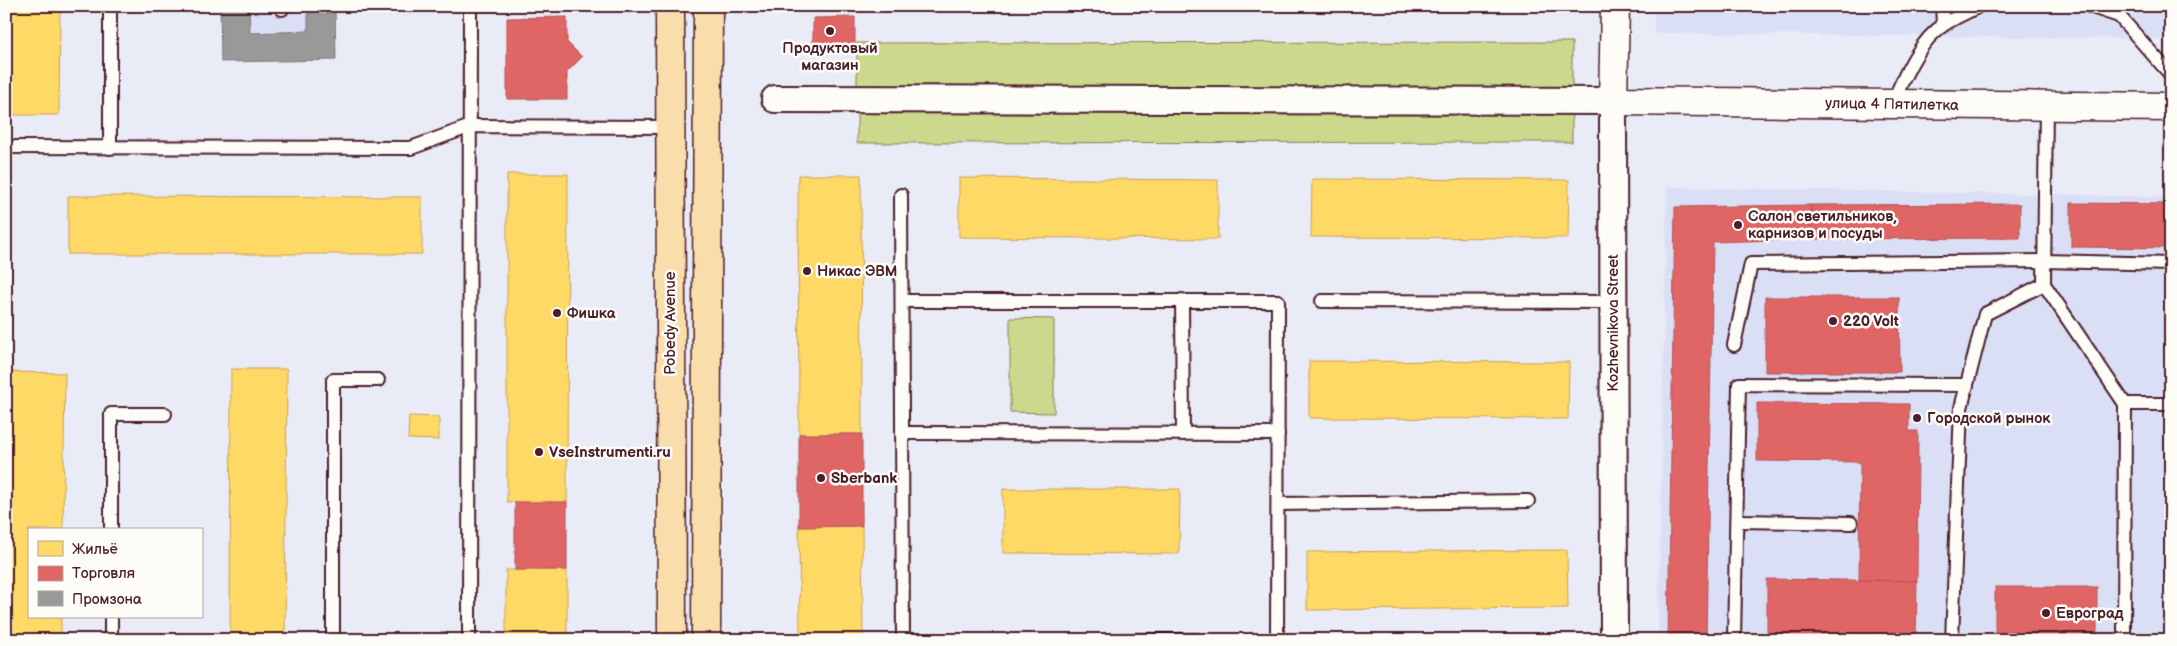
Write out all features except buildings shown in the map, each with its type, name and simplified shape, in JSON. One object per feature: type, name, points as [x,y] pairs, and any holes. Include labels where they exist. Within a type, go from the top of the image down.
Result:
[{"type":"main road","name":"Pobedy Avenue","points":[[670,6],[672,640]]},
{"type":"main road","points":[[706,640],[708,6]]},
{"type":"main road","name":"Kozhevnikova Street","points":[[1613,101],[1616,6]]},
{"type":"main road","name":"улица 4 Пятилетка","points":[[1613,101],[2171,107]]},
{"type":"street","points":[[775,99],[1613,101]]},
{"type":"street","name":"Kozhevnikova Street","points":[[1613,101],[1614,640]]},
{"type":"lane","points":[[110,6],[110,148]]},
{"type":"lane","points":[[469,640],[470,6]]},
{"type":"lane","points":[[1942,6],[1943,24]]},
{"type":"lane","points":[[1892,104],[1906,73],[1925,44],[1943,24],[1979,6]]},
{"type":"lane","points":[[2090,6],[2119,16],[2171,75]]},
{"type":"lane","points":[[2046,106],[2044,284],[2124,404],[2124,640]]},
{"type":"lane","points":[[6,147],[411,148],[470,126],[669,127]]},
{"type":"lane","points":[[901,195],[903,640]]},
{"type":"lane","points":[[1734,345],[1751,264],[2044,261],[2171,264]]},
{"type":"lane","points":[[1952,640],[1961,408],[1985,314],[2044,284]]},
{"type":"lane","points":[[1182,300],[1183,434]]},
{"type":"lane","points":[[902,301],[1278,301],[1277,640]]},
{"type":"lane","points":[[1322,301],[1613,302]]},
{"type":"lane","points":[[333,640],[333,380],[378,380]]},
{"type":"lane","points":[[1734,640],[1739,384],[1967,384]]},
{"type":"lane","points":[[2124,404],[2171,404]]},
{"type":"lane","points":[[111,528],[111,414],[165,414]]},
{"type":"lane","points":[[902,433],[1278,434]]},
{"type":"lane","points":[[1278,504],[1528,502]]},
{"type":"lane","points":[[1736,521],[1851,523]]},
{"type":"lane","points":[[111,618],[112,640]]},
{"type":"lane","points":[[1118,640],[1197,640]]},
{"type":"shaded area","points":[[220,6],[335,6],[336,60],[221,62]]},
{"type":"shaded area","points":[[1654,6],[2171,6],[2171,39],[1654,33]]},
{"type":"shaded area","name":"Городской рынок","points":[[1667,187],[2171,197],[2171,640],[1658,640]]},
{"type":"green space","points":[[1572,42],[1572,142],[857,143],[857,43]]},
{"type":"green space","points":[[1010,318],[1054,319],[1054,413],[1010,412]]},
{"type":"place","name":"Продуктовый магазин","points":[[830,31]]},
{"type":"place","name":"Салон светильников, карнизов и посуды","points":[[1738,225]]},
{"type":"place","name":"Никас ЭВМ","points":[[807,271]]},
{"type":"place","name":"Фишка","points":[[557,313]]},
{"type":"place","name":"220 Volt","points":[[1833,321]]},
{"type":"place","name":"Городской рынок","points":[[1917,418]]},
{"type":"place","name":"VseInstrumenti.ru","points":[[539,452]]},
{"type":"place","name":"Sberbank","points":[[821,478]]},
{"type":"place","name":"Евроград","points":[[2046,613]]}]
